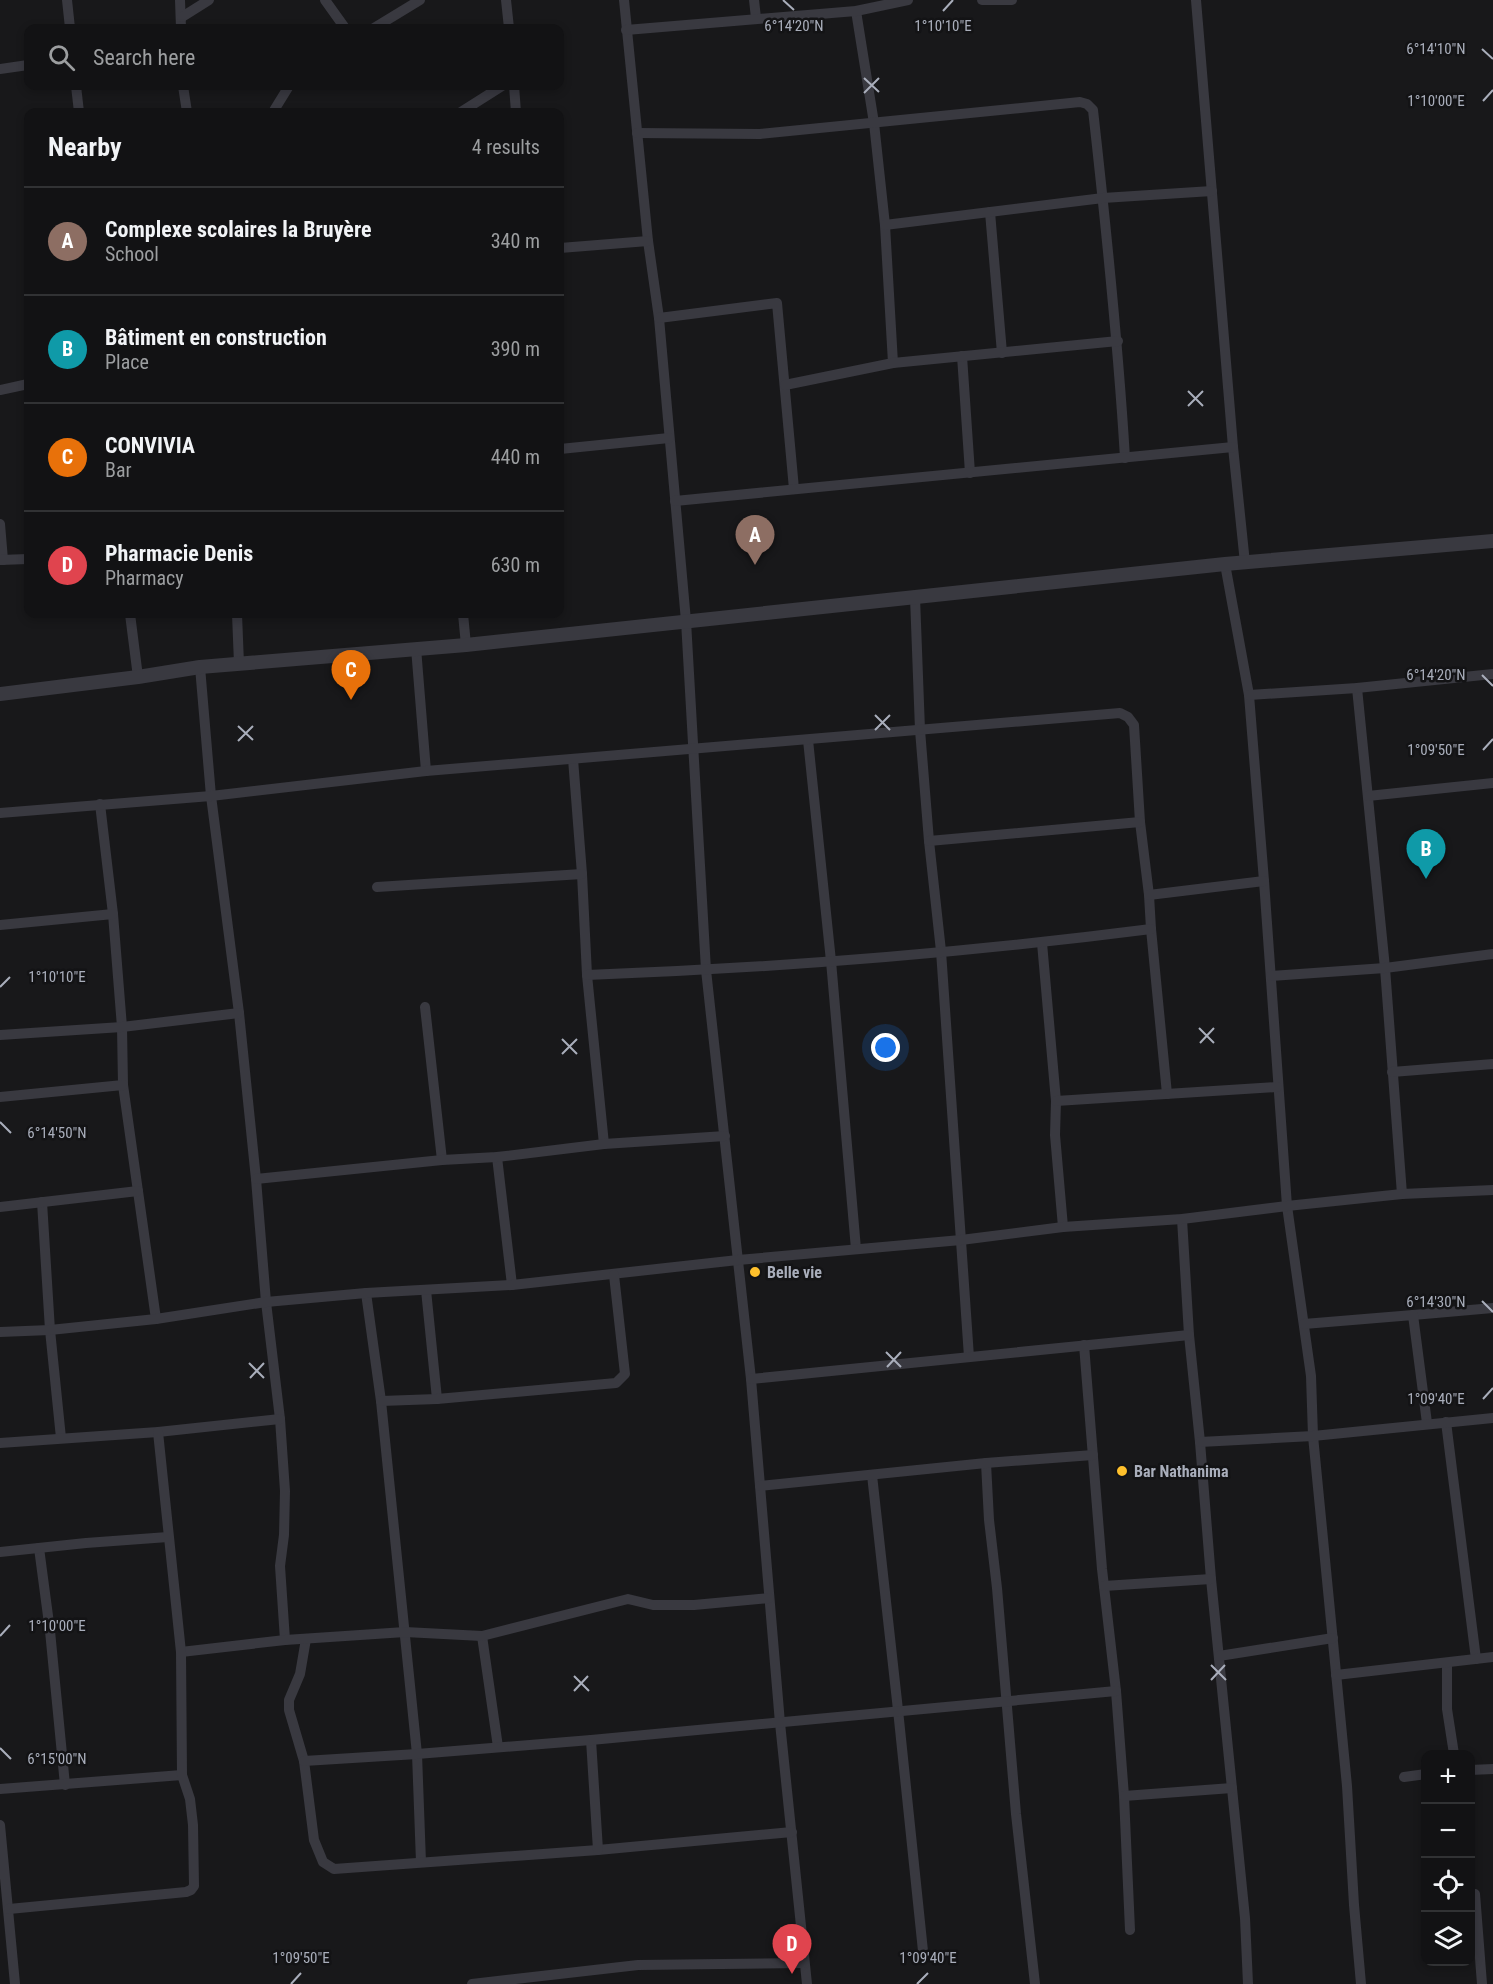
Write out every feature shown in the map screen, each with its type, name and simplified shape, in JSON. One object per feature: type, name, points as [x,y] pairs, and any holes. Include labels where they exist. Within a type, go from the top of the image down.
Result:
[{"type":"street","points":[[67,0],[70,24]]},
{"type":"street","points":[[180,0],[182,23]]},
{"type":"street","points":[[182,23],[209,0]]},
{"type":"street","points":[[325,0],[342,24]]},
{"type":"street","points":[[381,24],[420,0]]},
{"type":"street","points":[[506,0],[509,24]]},
{"type":"street","points":[[624,0],[658,318],[686,621],[706,970],[751,1379],[780,1723],[807,1984]]},
{"type":"street","points":[[754,0],[756,18]]},
{"type":"street","points":[[626,30],[855,11],[908,0]]},
{"type":"street","points":[[982,0],[1012,0]]},
{"type":"street","points":[[1196,0],[1233,447],[1245,563]]},
{"type":"street","points":[[855,11],[874,123],[885,225],[893,363]]},
{"type":"street","points":[[0,69],[24,66]]},
{"type":"street","points":[[76,90],[79,108]]},
{"type":"street","points":[[184,90],[186,108]]},
{"type":"street","points":[[275,108],[287,90]]},
{"type":"street","points":[[467,108],[496,90]]},
{"type":"street","points":[[514,90],[516,108]]},
{"type":"street","points":[[637,133],[760,134],[1080,102],[1087,104],[1093,110],[1103,198],[1118,341],[1125,458]]},
{"type":"street","points":[[885,225],[1103,198],[1212,191]]},
{"type":"street","points":[[990,212],[1002,352]]},
{"type":"street","points":[[564,248],[648,241]]},
{"type":"street","points":[[658,318],[777,303],[794,489]]},
{"type":"street","points":[[785,385],[893,363],[1118,341]]},
{"type":"street","points":[[962,356],[970,473]]},
{"type":"street","points":[[0,390],[24,385]]},
{"type":"street","points":[[564,448],[669,438]]},
{"type":"street","points":[[675,501],[1233,447]]},
{"type":"street","points":[[0,524],[1,560],[24,559]]},
{"type":"street","points":[[0,694],[200,667],[466,645],[1225,564],[1493,541]]},
{"type":"street","points":[[1225,564],[1249,695],[1287,1206],[1311,1377],[1313,1436],[1347,1786],[1353,1905],[1361,1984]]},
{"type":"street","points":[[915,597],[920,730],[941,951],[969,1356]]},
{"type":"street","points":[[131,618],[138,677]]},
{"type":"street","points":[[237,618],[239,664]]},
{"type":"street","points":[[463,618],[466,645]]},
{"type":"street","points":[[417,648],[426,771]]},
{"type":"street","points":[[200,667],[211,796],[239,1013],[266,1302],[280,1419],[285,1491],[284,1535],[280,1566],[285,1640]]},
{"type":"street","points":[[1249,695],[1357,688],[1493,674]]},
{"type":"street","points":[[1357,688],[1384,968],[1402,1194]]},
{"type":"street","points":[[0,813],[211,796],[426,771],[1120,713],[1128,717],[1134,725],[1140,822],[1167,1094]]},
{"type":"street","points":[[808,740],[831,961],[856,1249]]},
{"type":"street","points":[[573,759],[587,975],[604,1144]]},
{"type":"street","points":[[1368,796],[1493,783]]},
{"type":"street","points":[[100,804],[113,914],[122,1027],[123,1085],[156,1319]]},
{"type":"street","points":[[929,841],[1140,822]]},
{"type":"street","points":[[376,887],[582,874]]},
{"type":"street","points":[[1149,895],[1264,881]]},
{"type":"street","points":[[0,925],[113,914]]},
{"type":"street","points":[[587,975],[706,970],[831,961],[1042,943],[1151,929]]},
{"type":"street","points":[[1042,943],[1056,1101],[1055,1135],[1063,1227]]},
{"type":"street","points":[[1271,976],[1384,968],[1493,954]]},
{"type":"street","points":[[425,1006],[442,1160]]},
{"type":"street","points":[[0,1035],[122,1027],[239,1013]]},
{"type":"street","points":[[1392,1072],[1493,1064]]},
{"type":"street","points":[[0,1097],[123,1085]]},
{"type":"street","points":[[1056,1101],[1277,1087]]},
{"type":"street","points":[[256,1179],[442,1160],[497,1157],[604,1144],[725,1136]]},
{"type":"street","points":[[497,1157],[512,1284]]},
{"type":"street","points":[[0,1332],[50,1330],[156,1319],[266,1302],[614,1275],[738,1260],[961,1240],[1063,1227],[1182,1220],[1402,1194],[1493,1190]]},
{"type":"street","points":[[0,1207],[138,1191]]},
{"type":"street","points":[[42,1202],[50,1330],[61,1438]]},
{"type":"street","points":[[1182,1220],[1189,1335],[1245,1918],[1248,1984]]},
{"type":"street","points":[[381,1401],[436,1399],[616,1383],[622,1380],[625,1374],[614,1275]]},
{"type":"street","points":[[426,1290],[436,1399]]},
{"type":"street","points":[[366,1293],[381,1401],[417,1754],[421,1862]]},
{"type":"street","points":[[1304,1324],[1493,1308]]},
{"type":"street","points":[[1413,1315],[1427,1423]]},
{"type":"street","points":[[751,1379],[1189,1335]]},
{"type":"street","points":[[1084,1345],[1104,1586],[1116,1691],[1124,1796],[1130,1930]]},
{"type":"street","points":[[1200,1442],[1313,1436],[1493,1418]]},
{"type":"street","points":[[0,1443],[158,1432],[280,1419]]},
{"type":"street","points":[[1446,1422],[1476,1659]]},
{"type":"street","points":[[9,1909],[186,1892],[194,1886],[193,1825],[190,1799],[182,1775],[181,1652],[158,1432]]},
{"type":"street","points":[[760,1486],[986,1463],[1093,1455]]},
{"type":"street","points":[[986,1463],[988,1520],[1035,1984]]},
{"type":"street","points":[[872,1474],[923,1951]]},
{"type":"street","points":[[0,1552],[168,1537]]},
{"type":"street","points":[[39,1548],[64,1785]]},
{"type":"street","points":[[1104,1586],[1211,1579]]},
{"type":"street","points":[[181,1652],[285,1640],[405,1632],[482,1636],[628,1599],[653,1605],[694,1605],[769,1598]]},
{"type":"street","points":[[482,1636],[498,1747]]},
{"type":"street","points":[[1219,1656],[1333,1638]]},
{"type":"street","points":[[306,1639],[300,1674],[289,1700],[291,1719],[304,1761],[314,1840],[323,1862],[334,1869],[598,1850],[792,1832]]},
{"type":"street","points":[[1336,1675],[1493,1657]]},
{"type":"street","points":[[1447,1663],[1447,1709],[1453,1750]]},
{"type":"street","points":[[304,1761],[591,1740],[1116,1691]]},
{"type":"street","points":[[591,1740],[598,1850]]},
{"type":"street","points":[[1475,1770],[1493,1769]]},
{"type":"street","points":[[0,1789],[182,1775]]},
{"type":"street","points":[[1404,1777],[1421,1775]]},
{"type":"street","points":[[1124,1796],[1232,1788]]},
{"type":"street","points":[[0,1825],[15,1984]]},
{"type":"street","points":[[1475,1894],[1482,1984]]},
{"type":"street","points":[[472,1984],[638,1965],[804,1963]]},
{"type":"place","name":"Complexe scolaires la Bruyère","points":[[755,565]]},
{"type":"place","name":"CONVIVIA","points":[[351,700]]},
{"type":"place","name":"Bâtiment en construction","points":[[1426,879]]},
{"type":"place","name":"Belle vie","points":[[755,1272]]},
{"type":"place","name":"Bar Nathanima","points":[[1122,1471]]},
{"type":"place","name":"Pharmacie Denis","points":[[792,1974]]}]
